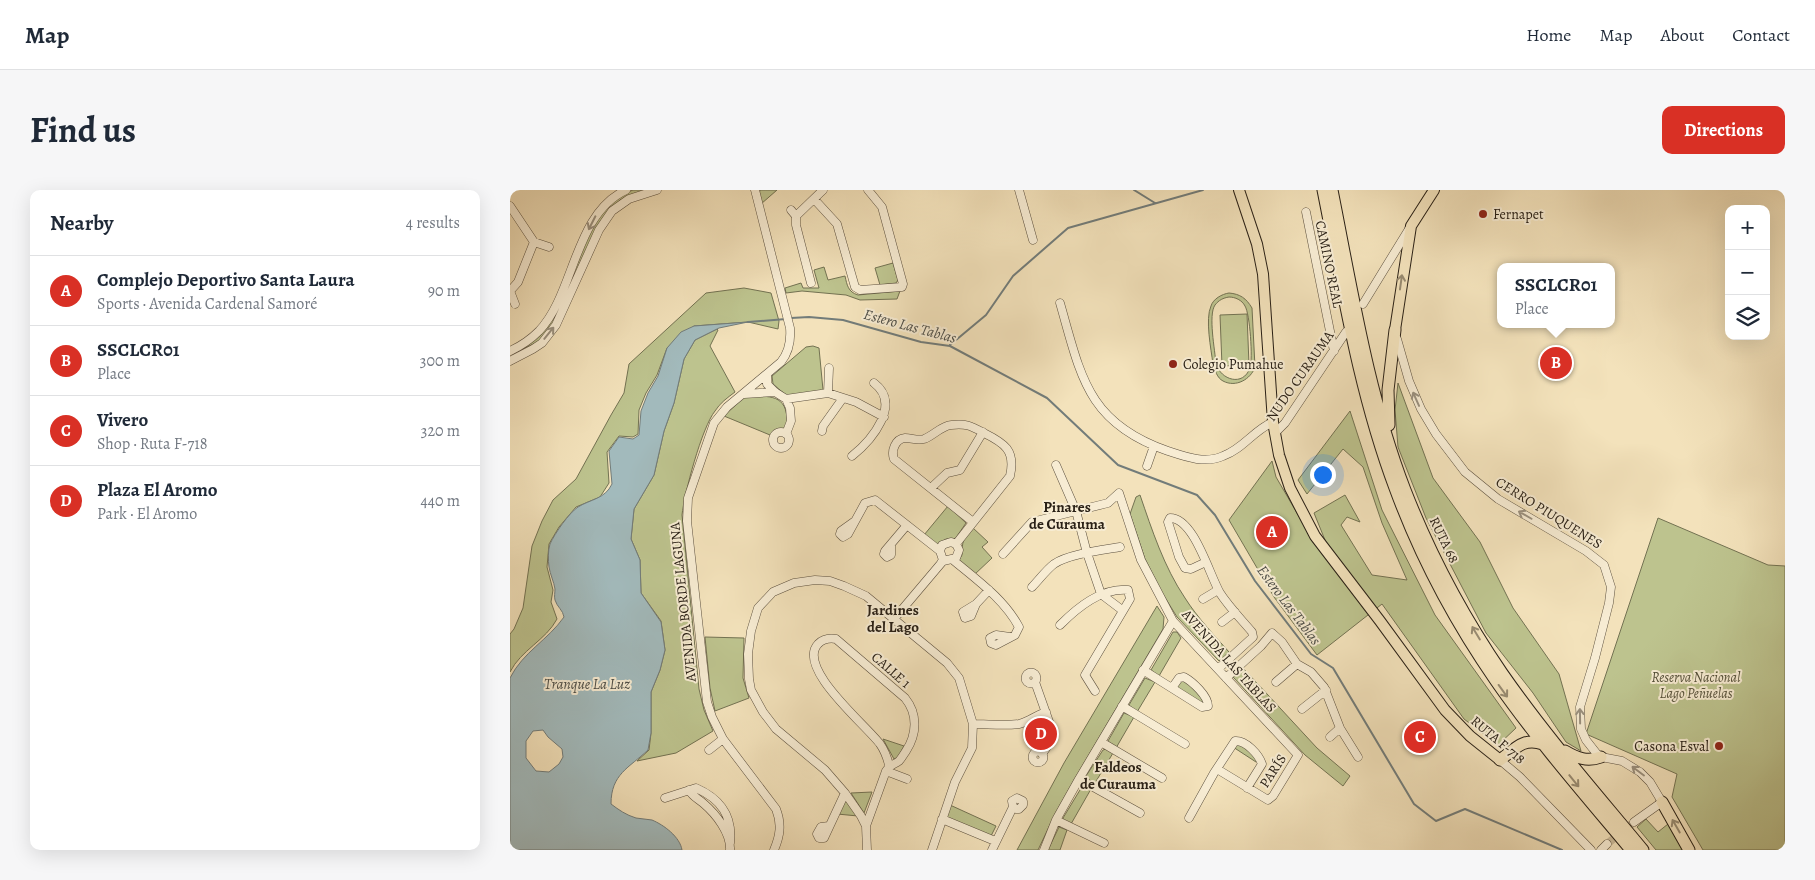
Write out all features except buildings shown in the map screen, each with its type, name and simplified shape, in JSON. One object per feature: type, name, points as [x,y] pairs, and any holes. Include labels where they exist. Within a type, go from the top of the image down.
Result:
[{"type":"highway","name":"RUTA 68","points":[[1323,190],[1363,381],[1376,432],[1395,489],[1422,551],[1453,611],[1487,668],[1543,744],[1630,850]]},
{"type":"highway","name":"RUTA 68","points":[[1332,190],[1372,382],[1393,454],[1424,534],[1465,613],[1503,674],[1559,747],[1643,850]]},
{"type":"highway","points":[[1393,454],[1388,416],[1388,390],[1395,330]]},
{"type":"highway","points":[[1523,742],[1525,732],[1524,718]]},
{"type":"highway","points":[[1500,760],[1523,742],[1533,741],[1543,744]]},
{"type":"highway","points":[[1559,747],[1580,758],[1589,760],[1601,758]]},
{"type":"highway","points":[[1662,802],[1689,850]]},
{"type":"main road","name":"RUTA F-718","points":[[1239,190],[1256,244],[1263,274],[1275,433],[1279,455],[1288,482],[1315,536],[1445,710],[1470,736],[1500,760]]},
{"type":"main road","points":[[1410,226],[1434,190]]},
{"type":"main road","name":"CERRO PIUQUENES","points":[[1395,330],[1410,226]]},
{"type":"street","points":[[510,351],[531,339],[540,330],[554,307],[594,217],[606,202],[626,190]]},
{"type":"street","points":[[510,361],[542,342],[556,325],[599,230],[612,211],[629,199],[657,190]]},
{"type":"street","name":"AVENIDA BORDE LAGUNA","points":[[755,190],[786,309],[790,328],[790,342],[781,362],[758,382],[753,390],[743,394],[723,411],[714,423],[687,507],[688,541],[706,695],[712,717],[723,739],[776,809],[780,825],[775,849]]},
{"type":"street","points":[[810,283],[793,213],[814,199],[823,190]]},
{"type":"street","points":[[814,199],[838,226],[855,287],[860,290],[902,287],[903,284],[882,207],[868,190]]},
{"type":"street","points":[[1019,190],[1033,240]]},
{"type":"street","points":[[510,206],[534,242],[549,247]]},
{"type":"street","name":"CAMINO REAL","points":[[1306,212],[1334,350]]},
{"type":"street","points":[[1363,304],[1410,226]]},
{"type":"street","points":[[515,304],[510,291],[518,282],[534,242]]},
{"type":"street","name":"NUDO CURAUMA","points":[[1060,302],[1083,380],[1102,410],[1125,430],[1154,446],[1186,457],[1210,460],[1223,457],[1232,452],[1264,426],[1274,422]]},
{"type":"street","name":"CERRO PIUQUENES","points":[[1395,330],[1401,359],[1414,395],[1436,434],[1455,460],[1478,484],[1496,498],[1586,551],[1604,565],[1611,587],[1609,603],[1579,712],[1581,729],[1586,740],[1592,750],[1601,758]]},
{"type":"street","name":"NUDO CURAUMA","points":[[1275,433],[1285,423],[1346,332]]},
{"type":"street","points":[[828,368],[828,393]]},
{"type":"street","points":[[766,375],[767,384]]},
{"type":"street","points":[[758,382],[767,384],[786,399],[791,414],[790,425],[786,434]]},
{"type":"street","points":[[852,456],[870,437],[884,417],[887,406],[884,394],[874,383]]},
{"type":"street","points":[[753,390],[775,392]]},
{"type":"street","points":[[786,399],[828,393],[856,402],[884,417]]},
{"type":"street","points":[[822,431],[823,426],[844,398]]},
{"type":"street","points":[[956,544],[1010,476],[1012,467],[1009,451],[1003,442],[967,424],[949,425],[924,439],[914,440],[905,438],[900,441],[893,448],[892,454],[894,459],[973,522]]},
{"type":"street","points":[[931,488],[947,472],[960,470],[983,432]]},
{"type":"street","points":[[1147,466],[1154,446]]},
{"type":"street","points":[[1056,465],[1076,511],[1087,553],[1101,594],[1122,610]]},
{"type":"street","name":"AVENIDA LAS TABLAS","points":[[1108,503],[1119,494],[1141,560],[1173,620],[1298,755]]},
{"type":"street","points":[[855,521],[865,503],[875,500],[940,551],[943,559],[941,563]]},
{"type":"street","points":[[1003,554],[1032,522],[1108,503],[1124,506]]},
{"type":"street","points":[[1206,562],[1191,569],[1185,568],[1179,557],[1168,522],[1170,518],[1175,518],[1183,523],[1206,562],[1218,590],[1252,632],[1253,637],[1218,669]]},
{"type":"street","points":[[891,545],[907,525]]},
{"type":"street","points":[[1174,540],[1190,534]]},
{"type":"street","points":[[940,551],[945,543],[951,542],[956,544]]},
{"type":"street","points":[[953,560],[959,553],[956,544]]},
{"type":"street","points":[[1032,588],[1053,565],[1087,553],[1120,547]]},
{"type":"street","points":[[894,619],[941,563],[944,560],[953,560],[989,590],[1013,616],[1019,627],[1015,635],[1010,637]]},
{"type":"street","points":[[867,850],[866,826],[845,793],[825,770],[776,728],[751,690],[748,666],[749,646],[755,616],[763,601],[773,592],[794,583],[815,580],[830,582],[866,596],[947,663],[959,678],[974,724],[972,748],[955,782],[932,850]]},
{"type":"street","points":[[976,604],[989,590]]},
{"type":"street","points":[[1060,624],[1076,609],[1101,594],[1128,590],[1130,599],[1085,675],[1095,691]]},
{"type":"street","points":[[1203,599],[1218,590]]},
{"type":"street","points":[[1222,622],[1235,612]]},
{"type":"street","points":[[1044,850],[1056,820],[1173,620]]},
{"type":"street","points":[[1226,678],[1272,633],[1282,642],[1297,664],[1318,679],[1326,690],[1340,728],[1358,757]]},
{"type":"street","name":"CALLE 1","points":[[866,826],[888,768],[886,755],[880,744],[829,689],[820,674],[813,656],[817,646],[822,641],[836,639],[905,698],[911,707],[914,716],[914,731],[908,748],[899,761],[888,768]]},
{"type":"street","points":[[1276,682],[1297,664]]},
{"type":"street","points":[[1143,670],[1202,707],[1207,706],[1216,698]]},
{"type":"street","points":[[1172,688],[1178,678],[1184,677],[1189,680],[1206,699],[1207,706],[1204,717]]},
{"type":"street","points":[[1034,682],[1052,730],[1052,737],[1042,754]]},
{"type":"street","points":[[1302,709],[1326,690]]},
{"type":"street","points":[[1122,706],[1185,744]]},
{"type":"street","points":[[974,724],[1018,724],[1032,719],[1038,720],[1046,714]]},
{"type":"street","points":[[1330,737],[1340,728]]},
{"type":"street","points":[[708,750],[723,739]]},
{"type":"street","points":[[1189,818],[1217,770],[1233,743],[1235,741],[1243,742],[1259,758],[1262,764],[1247,788],[1217,770]]},
{"type":"street","points":[[1100,742],[1162,778]]},
{"type":"street","name":"PARÍS","points":[[1247,788],[1268,800],[1273,796],[1298,755]]},
{"type":"street","points":[[1601,758],[1622,761],[1640,772],[1650,782],[1662,802],[1634,822]]},
{"type":"street","name":"RUTA F-718","points":[[1500,760],[1520,777],[1591,850]]},
{"type":"street","points":[[888,768],[907,779]]},
{"type":"street","points":[[1079,779],[1140,812]]},
{"type":"street","points":[[665,798],[689,790],[693,797],[702,802],[711,811],[724,828],[730,846]]},
{"type":"street","points":[[830,826],[845,793]]},
{"type":"street","points":[[992,850],[1013,806]]},
{"type":"street","points":[[942,819],[995,841]]},
{"type":"street","points":[[1056,820],[1104,843]]},
{"type":"green space","points":[[633,190],[647,190],[620,200],[604,216],[557,320],[538,342],[514,353],[535,339],[600,214],[623,194]]},
{"type":"green space","points":[[760,190],[777,190],[761,204]]},
{"type":"green space","points":[[893,263],[898,280],[896,283],[880,285],[875,268]]},
{"type":"green space","points":[[824,267],[828,280],[845,276],[848,288],[855,294],[900,291],[897,299],[860,300],[846,295],[802,291],[786,293],[785,288],[801,283],[803,288],[819,288],[814,270]]},
{"type":"green space","points":[[744,288],[771,293],[779,321],[778,329],[748,322],[694,326],[667,348],[657,375],[646,393],[639,410],[638,434],[633,437],[619,436],[607,452],[609,483],[600,497],[576,507],[559,527],[549,544],[547,567],[553,590],[551,602],[557,619],[547,633],[520,657],[510,672],[510,634],[523,608],[532,546],[553,500],[576,479],[624,393],[629,364],[706,293]]},
{"type":"green space","points":[[1229,293],[1242,297],[1252,308],[1255,367],[1247,379],[1238,383],[1228,383],[1219,378],[1213,364],[1209,334],[1209,312],[1212,303],[1218,297]],"holes":[[[1229,297],[1236,298],[1244,304],[1247,311],[1250,337],[1250,368],[1247,374],[1237,379],[1227,377],[1219,370],[1216,364],[1212,333],[1212,316],[1215,305]]]},
{"type":"green space","points":[[1247,314],[1249,365],[1222,366],[1220,315]]},
{"type":"green space","points":[[717,329],[710,346],[735,392],[717,408],[710,419],[699,445],[682,515],[699,689],[704,710],[713,731],[676,753],[637,761],[649,750],[651,692],[660,670],[665,650],[661,621],[641,593],[640,560],[631,539],[634,509],[654,475],[684,359],[695,340]]},
{"type":"green space","points":[[813,346],[819,348],[823,390],[787,396],[773,384],[772,376],[806,347]]},
{"type":"green space","points":[[1398,383],[1433,478],[1480,542],[1513,608],[1559,674],[1581,751],[1566,742],[1533,693],[1486,633],[1426,518],[1398,447],[1395,410]]},
{"type":"green space","points":[[745,396],[767,397],[778,400],[785,410],[787,425],[785,428],[770,435],[724,416]]},
{"type":"green space","points":[[1350,411],[1382,510],[1435,615],[1516,728],[1498,745],[1464,719],[1382,604],[1317,655],[1274,597],[1229,520],[1272,461],[1276,477],[1315,544],[1325,540],[1314,513],[1345,495],[1360,522],[1347,517],[1341,525],[1372,575],[1407,580],[1382,523],[1363,467],[1343,449],[1307,494],[1298,480]]},
{"type":"green space","points":[[1140,495],[1159,548],[1171,574],[1195,612],[1229,652],[1219,661],[1177,617],[1145,559],[1130,514],[1136,497]]},
{"type":"green space","points":[[948,506],[966,523],[955,539],[946,539],[936,545],[924,535]]},
{"type":"green space","name":"Reserva Nacional Lago Peñuelas","points":[[1658,518],[1768,565],[1785,566],[1785,850],[1703,850],[1672,797],[1677,774],[1586,734]]},
{"type":"green space","points":[[973,528],[988,542],[982,547],[992,558],[974,575],[958,562],[962,555],[964,540]]},
{"type":"green space","points":[[1157,606],[1164,617],[1163,629],[1074,780],[1038,850],[1017,850],[1064,763]]},
{"type":"green space","points":[[1173,632],[1177,632],[1181,638],[1159,676],[1151,670]]},
{"type":"green space","points":[[705,637],[744,638],[743,678],[749,698],[715,711],[710,688]]},
{"type":"green space","points":[[1243,668],[1317,748],[1350,776],[1343,786],[1305,755],[1233,677]]},
{"type":"green space","points":[[1145,678],[1155,682],[1137,712],[1129,705]]},
{"type":"green space","points":[[1181,680],[1187,682],[1205,701],[1204,705],[1176,688]]},
{"type":"green space","points":[[1124,713],[1134,717],[1116,748],[1108,743],[1108,741]]},
{"type":"green space","points":[[1037,721],[1047,722],[1049,733],[1046,743],[1025,729]]},
{"type":"green space","points":[[883,739],[904,746],[898,757],[894,759]]},
{"type":"green space","points":[[1236,743],[1241,743],[1258,760],[1256,762],[1233,747]]},
{"type":"green space","points":[[1106,749],[1113,753],[1095,783],[1087,779],[1086,776],[1103,750]]},
{"type":"green space","points":[[1083,785],[1091,789],[1071,824],[1063,820],[1063,818]]},
{"type":"green space","points":[[872,792],[864,813],[851,793]]},
{"type":"green space","points":[[845,797],[858,816],[837,814]]},
{"type":"green space","points":[[950,805],[996,826],[991,836],[945,817]]},
{"type":"green space","points":[[1646,819],[1658,832],[1668,824],[1684,850],[1656,850],[1637,827]]},
{"type":"green space","points":[[1059,827],[1067,830],[1060,850],[1048,850]]},
{"type":"water","name":"Tranque La Luz","points":[[748,322],[719,328],[695,340],[684,359],[654,475],[634,509],[631,539],[640,560],[641,593],[661,622],[665,650],[660,670],[651,692],[651,733],[648,750],[622,772],[614,785],[611,804],[636,818],[652,820],[661,825],[675,836],[682,850],[510,850],[510,678],[529,653],[551,633],[564,617],[555,599],[555,589],[549,564],[550,544],[562,524],[574,510],[602,496],[609,489],[612,484],[609,451],[619,437],[633,439],[639,435],[641,411],[648,393],[658,376],[667,348],[681,332],[694,326]],"holes":[[[543,730],[562,749],[563,757],[559,764],[549,772],[536,771],[526,758],[526,741],[533,731]]]},
{"type":"waterway","points":[[1134,190],[1155,203]]},
{"type":"waterway","points":[[950,345],[986,315],[1013,276],[1068,228],[1203,190]]},
{"type":"waterway","name":"Estero Las Tablas","points":[[791,318],[809,317],[843,320],[921,342],[950,346],[1047,398],[1118,465],[1197,495],[1215,515],[1255,581],[1311,654],[1333,668],[1414,804],[1436,821],[1465,809],[1562,850]]},
{"type":"waterway","name":"Estero Las Tablas","points":[[748,322],[786,319]]},
{"type":"tunnel","points":[[1607,844],[1634,822]]},
{"type":"place","name":"Fernapet","points":[[1483,214]]},
{"type":"place","name":"SSCLCR01","points":[[1556,363]]},
{"type":"place","name":"Colegio Pumahue","points":[[1173,364]]},
{"type":"place","name":"Complejo Deportivo Santa Laura","points":[[1272,532]]},
{"type":"place","name":"Plaza El Aromo","points":[[1041,734]]},
{"type":"place","name":"Vivero","points":[[1420,737]]},
{"type":"place","name":"Casona Esval","points":[[1719,746]]},
{"type":"district","name":"Pinares de Curauma","points":[[1067,516]]},
{"type":"district","name":"Jardines del Lago","points":[[893,618]]},
{"type":"district","name":"Faldeos de Curauma","points":[[1118,776]]}]
